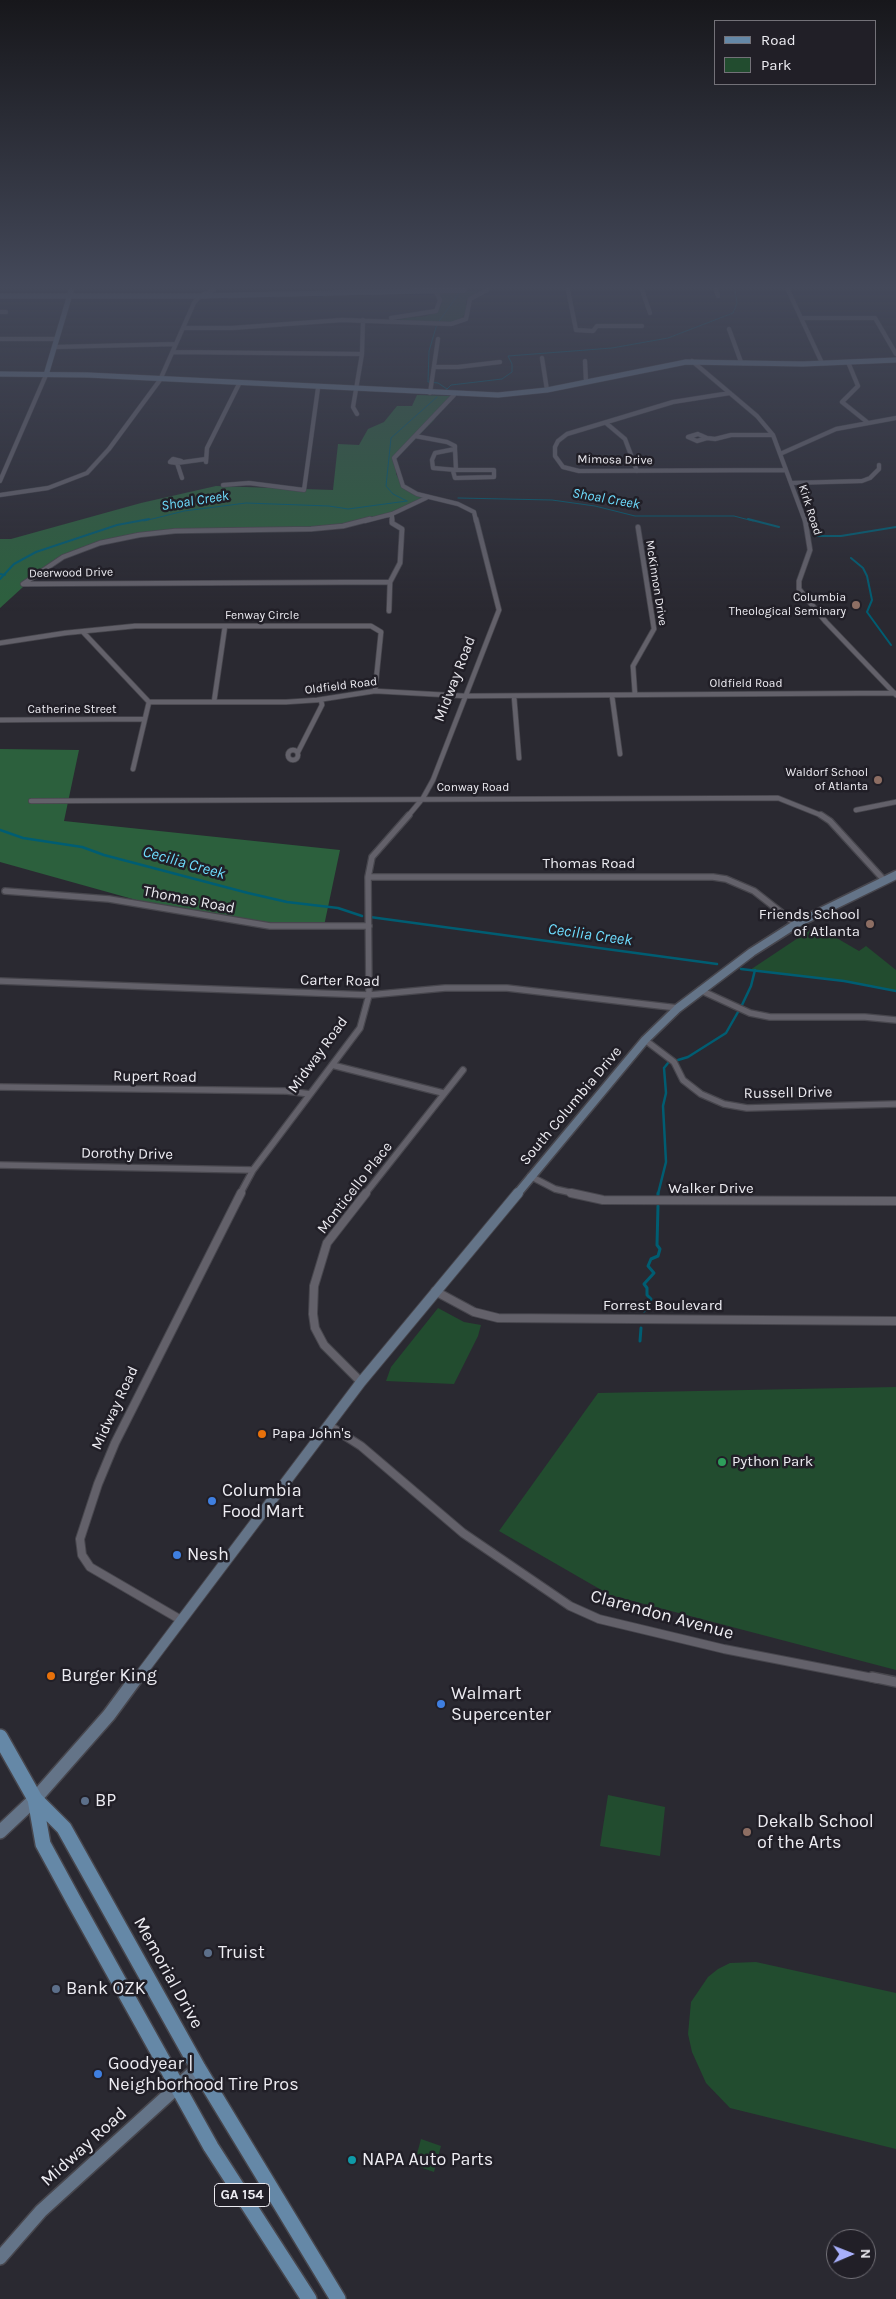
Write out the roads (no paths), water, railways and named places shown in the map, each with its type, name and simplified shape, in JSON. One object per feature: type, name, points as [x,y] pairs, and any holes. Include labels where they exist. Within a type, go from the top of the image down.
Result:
[{"type":"main road","name":"South Columbia Drive","points":[[0,1832],[35,1799],[109,1715],[361,1382],[530,1176],[645,1040],[678,1008],[752,952],[796,924],[884,880]]},
{"type":"main road","name":"Memorial Drive","points":[[0,1737],[35,1799],[64,1828],[198,2068],[338,2299]]},
{"type":"main road","name":"Memorial Drive","points":[[35,1799],[43,1844],[211,2147],[309,2299]]},
{"type":"main road","name":"Midway Road","points":[[0,2258],[41,2211],[178,2088]]},
{"type":"street","points":[[0,481],[36,397]]},
{"type":"street","points":[[0,496],[48,488],[88,473],[147,397]]},
{"type":"street","points":[[182,478],[177,463],[181,460],[206,460],[207,448],[232,397]]},
{"type":"street","points":[[223,485],[249,483],[304,490],[317,397]]},
{"type":"street","points":[[356,397],[354,406],[357,414]]},
{"type":"street","name":"Midway Road","points":[[181,1620],[90,1567],[82,1555],[80,1538],[98,1484],[115,1443],[218,1232],[253,1170],[360,1028],[369,995],[368,877],[372,857],[423,798],[433,780],[499,610],[474,512],[458,504],[426,498],[403,486],[398,476],[394,458],[452,397]]},
{"type":"street","name":"Mimosa Drive","points":[[702,397],[672,402],[563,436],[554,447],[559,464],[579,471],[786,470]]},
{"type":"street","name":"Kirk Road","points":[[735,397],[757,416],[773,435],[804,520],[810,544],[809,555],[799,581],[799,589],[826,622],[895,694]]},
{"type":"street","points":[[847,397],[842,402],[866,422]]},
{"type":"street","points":[[780,454],[836,429],[896,418]]},
{"type":"street","points":[[606,423],[625,439],[637,471]]},
{"type":"street","points":[[707,438],[734,435],[773,435]]},
{"type":"street","points":[[415,436],[447,442],[455,446],[456,470],[453,471],[454,478],[493,478],[494,470],[456,470],[435,469],[432,460],[437,452],[455,449]]},
{"type":"street","points":[[776,444],[796,447]]},
{"type":"street","points":[[791,483],[862,481],[870,478],[879,469],[879,466]]},
{"type":"street","name":"Deerwood Drive","points":[[390,582],[23,584],[63,556],[100,544],[139,535],[175,531],[220,532],[266,528],[322,528],[352,524],[392,514],[426,498]]},
{"type":"street","points":[[389,611],[390,582],[400,563],[402,529],[392,523],[392,514]]},
{"type":"street","name":"McKinnon Drive","points":[[635,695],[633,666],[654,629],[638,527]]},
{"type":"street","name":"Fenway Circle","points":[[83,632],[135,626],[349,625],[376,627],[381,632],[381,638],[375,691]]},
{"type":"street","points":[[214,702],[226,626]]},
{"type":"street","points":[[0,643],[83,632],[149,702],[133,769]]},
{"type":"street","name":"Oldfield Road","points":[[149,702],[321,700],[375,691],[465,696],[895,694]]},
{"type":"street","points":[[514,696],[519,758]]},
{"type":"street","points":[[612,696],[620,754]]},
{"type":"street","points":[[298,752],[322,705],[321,700]]},
{"type":"street","name":"Catherine Street","points":[[0,720],[144,719]]},
{"type":"street","name":"Conway Road","points":[[31,801],[778,798],[818,812],[830,821],[884,880]]},
{"type":"street","points":[[856,810],[896,802]]},
{"type":"street","name":"South Columbia Drive","points":[[884,880],[896,875]]},
{"type":"street","name":"Thomas Road","points":[[368,877],[713,877],[726,879],[754,891],[796,924]]},
{"type":"street","name":"Thomas Road","points":[[6,892],[109,899],[270,926],[369,926]]},
{"type":"street","name":"Carter Road","points":[[0,980],[369,995],[444,988],[507,988],[678,1008]]},
{"type":"street","points":[[700,990],[750,1013],[770,1017],[865,1017],[896,1020]]},
{"type":"street","name":"Russell Drive","points":[[645,1040],[661,1050],[674,1062],[683,1080],[701,1094],[724,1104],[747,1108],[896,1104]]},
{"type":"street","points":[[332,1065],[443,1092]]},
{"type":"street","name":"Monticello Place","points":[[361,1382],[324,1345],[315,1328],[313,1314],[314,1286],[320,1261],[327,1243],[339,1225],[385,1171],[443,1092],[463,1070]]},
{"type":"street","name":"Rupert Road","points":[[0,1087],[286,1091],[310,1094]]},
{"type":"street","name":"Dorothy Drive","points":[[0,1165],[253,1170]]},
{"type":"street","name":"Walker Drive","points":[[530,1176],[555,1189],[603,1200],[896,1201]]},
{"type":"street","name":"Forrest Boulevard","points":[[435,1291],[474,1312],[498,1318],[896,1321]]},
{"type":"street","name":"Clarendon Avenue","points":[[328,1426],[361,1446],[463,1533],[537,1585],[592,1615],[650,1632],[724,1649],[896,1682]]},
{"type":"street","name":"Midway Road","points":[[178,2088],[198,2068]]},
{"type":"waterway","name":"Shoal Creek","points":[[144,521],[184,511],[246,503],[329,506],[348,509],[407,501],[393,494],[386,486],[391,438],[437,397]]},
{"type":"waterway","name":"Shoal Creek","points":[[458,498],[552,500],[595,506],[635,516],[734,516],[753,521]]},
{"type":"waterway","name":"Shoal Creek","points":[[4,575],[14,564],[36,552],[117,525],[149,519]]},
{"type":"waterway","name":"Shoal Creek","points":[[748,519],[779,527]]},
{"type":"waterway","name":"Shoal Creek","points":[[814,536],[841,536],[896,527]]},
{"type":"waterway","points":[[851,558],[863,568],[867,576],[872,600],[867,612],[891,645]]},
{"type":"waterway","name":"Shoal Creek","points":[[0,574],[4,575]]},
{"type":"waterway","name":"Shoal Creek","points":[[0,579],[4,575]]},
{"type":"waterway","name":"Cecilia Creek","points":[[0,830],[23,838],[82,847],[104,855],[248,893],[287,902],[338,908],[362,916]]},
{"type":"waterway","name":"Cecilia Creek","points":[[370,917],[717,964]]},
{"type":"waterway","name":"Cecilia Creek","points":[[741,969],[755,971]]},
{"type":"waterway","points":[[742,1005],[751,986],[755,971]]},
{"type":"waterway","name":"Cecilia Creek","points":[[755,971],[844,981],[896,991]]},
{"type":"waterway","points":[[678,1060],[688,1057],[726,1033],[738,1012]]},
{"type":"waterway","points":[[658,1194],[666,1162],[663,1106],[666,1093],[664,1068],[668,1063]]},
{"type":"waterway","points":[[644,1311],[651,1299],[647,1295],[647,1288],[644,1284],[654,1273],[648,1266],[651,1259],[658,1256],[660,1249],[657,1245],[658,1206]]},
{"type":"waterway","points":[[640,1341],[641,1328]]},
{"type":"place","name":"Columbia Theological Seminary","points":[[856,605]]},
{"type":"place","name":"Waldorf School of Atlanta","points":[[878,780]]},
{"type":"place","name":"Friends School of Atlanta","points":[[870,924]]},
{"type":"place","name":"Papa John's","points":[[262,1434]]},
{"type":"place","name":"Python Park","points":[[722,1462]]},
{"type":"place","name":"Columbia Food Mart","points":[[212,1501]]},
{"type":"place","name":"Nesh","points":[[177,1555]]},
{"type":"place","name":"Burger King","points":[[51,1676]]},
{"type":"place","name":"Walmart Supercenter","points":[[441,1704]]},
{"type":"place","name":"BP","points":[[85,1801]]},
{"type":"place","name":"Dekalb School of the Arts","points":[[747,1832]]},
{"type":"place","name":"Truist","points":[[208,1953]]},
{"type":"place","name":"Bank OZK","points":[[56,1989]]},
{"type":"place","name":"Goodyear | Neighborhood Tire Pros","points":[[98,2074]]},
{"type":"place","name":"NAPA Auto Parts","points":[[352,2160]]}]
